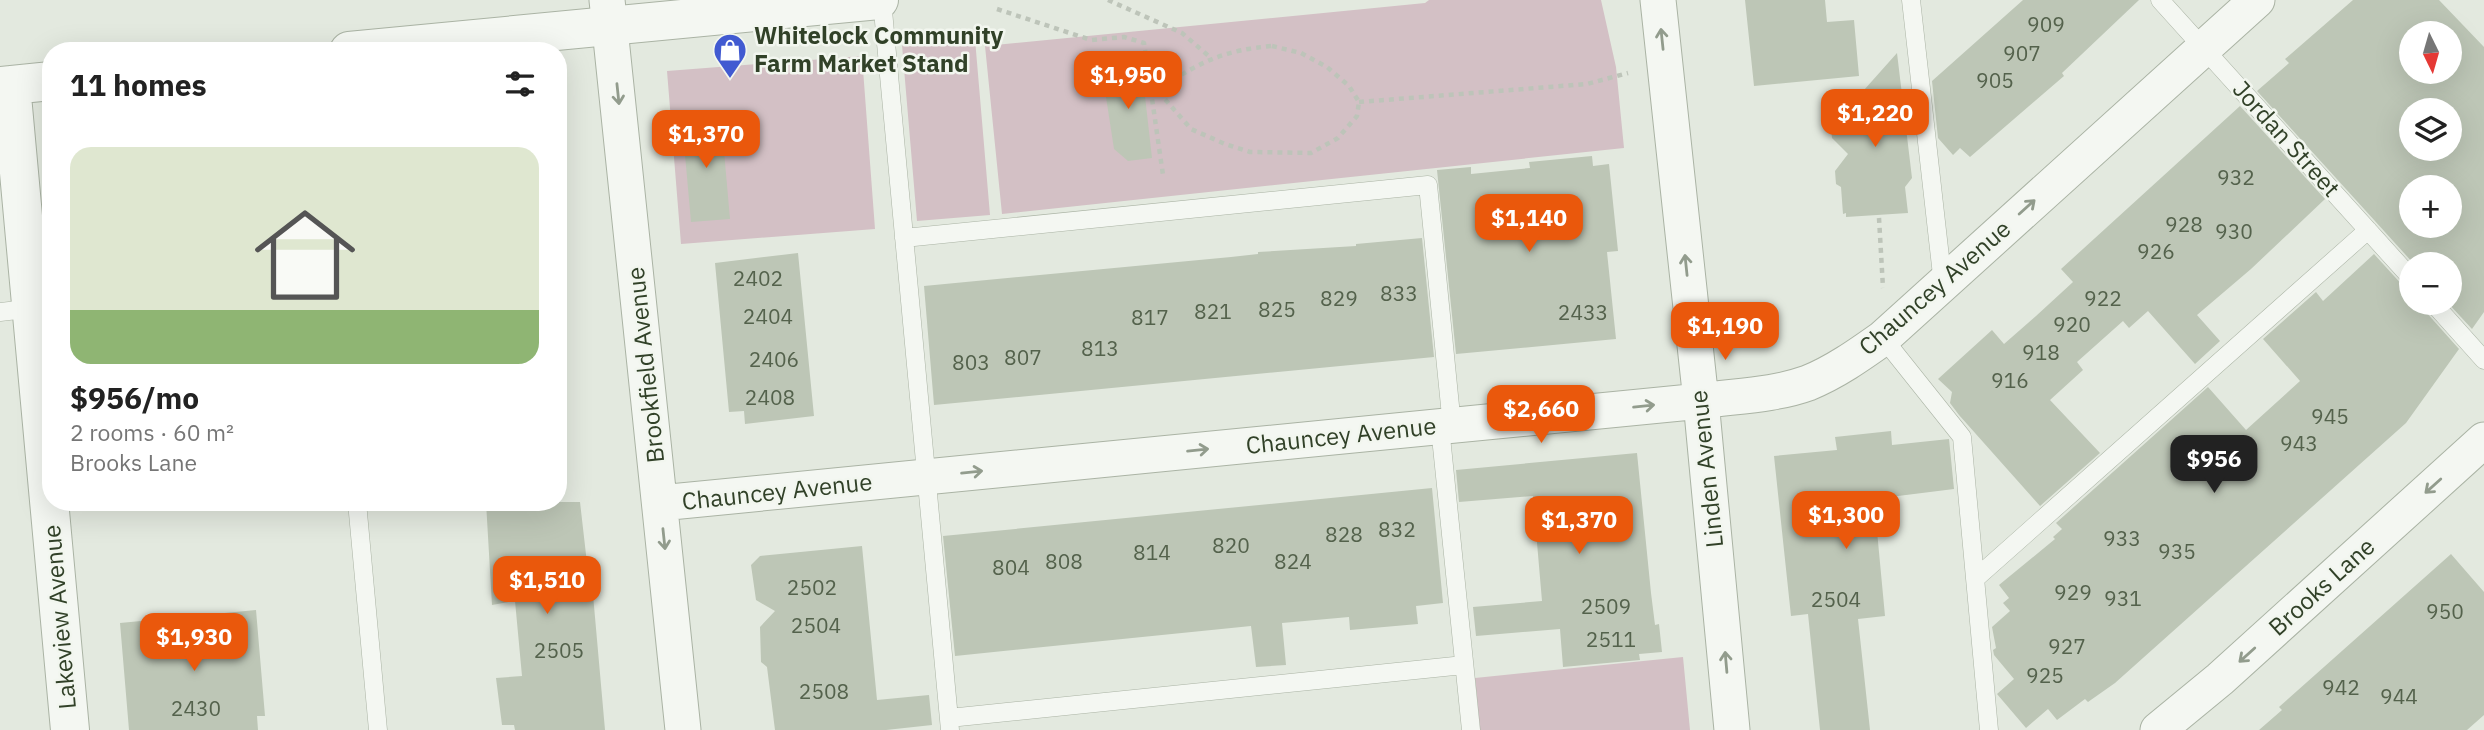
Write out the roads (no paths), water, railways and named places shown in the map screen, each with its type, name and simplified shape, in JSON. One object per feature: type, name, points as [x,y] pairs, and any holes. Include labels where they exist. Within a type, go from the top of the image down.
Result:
[{"type":"street","points":[[411,42],[609,13],[881,0]]},
{"type":"street","name":"Linden Avenue","points":[[1658,0],[1701,401],[1732,730]]},
{"type":"street","name":"Chauncey Avenue","points":[[660,503],[1701,401],[1765,393],[1808,383],[1847,363],[1883,338],[2257,0]]},
{"type":"street","name":"Brookfield Avenue","points":[[609,13],[683,730]]},
{"type":"street","points":[[6,85],[42,82]]},
{"type":"street","name":"Lakeview Avenue","points":[[6,85],[42,449]]},
{"type":"street","name":"Brooks Lane","points":[[2158,730],[2211,687],[2484,440]]},
{"type":"street","name":"Lakeview Avenue","points":[[48,511],[70,730]]},
{"type":"lane","points":[[881,0],[950,724],[1464,665]]},
{"type":"lane","points":[[1911,0],[1942,285]]},
{"type":"lane","name":"Jordan Street","points":[[2160,0],[2399,265]]},
{"type":"lane","points":[[904,238],[1428,185],[1471,730]]},
{"type":"lane","points":[[1975,579],[2368,230]]},
{"type":"lane","points":[[2444,315],[2484,360]]},
{"type":"lane","points":[[1883,338],[1962,437],[1989,730]]},
{"type":"lane","points":[[358,511],[378,730]]},
{"type":"place","name":"Whitelock Community Farm Market Stand","points":[[730,80]]}]
